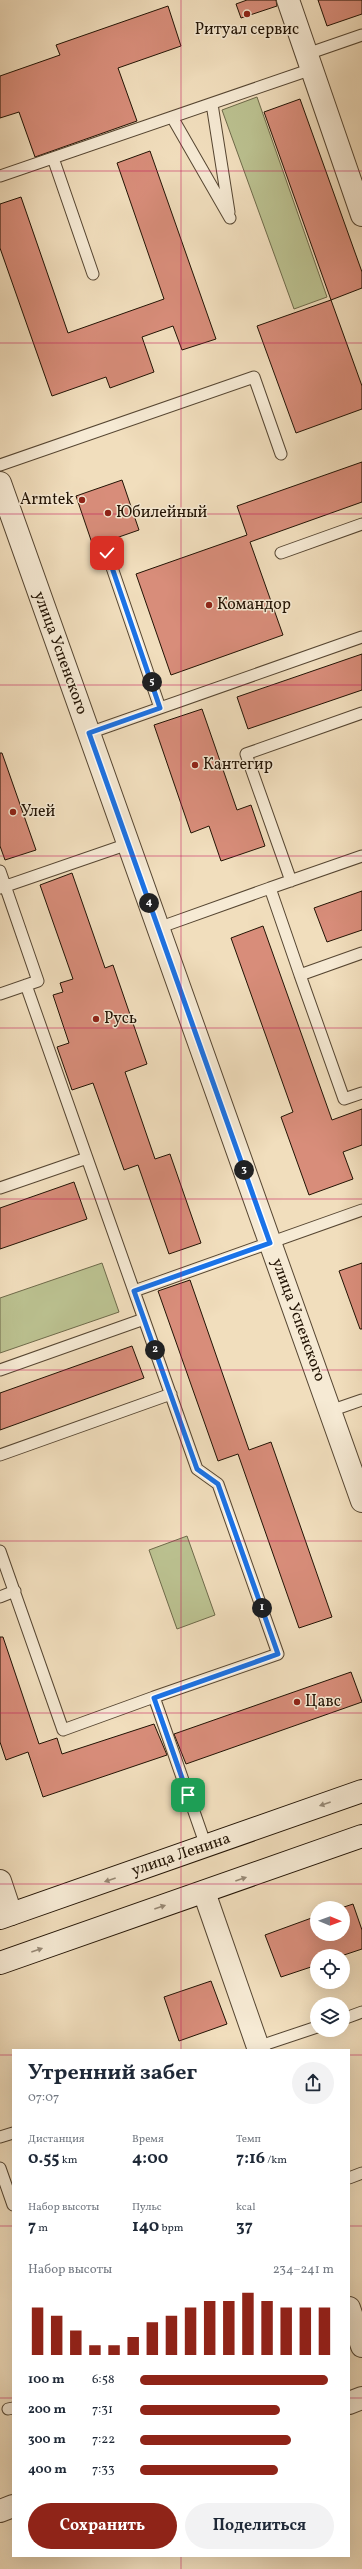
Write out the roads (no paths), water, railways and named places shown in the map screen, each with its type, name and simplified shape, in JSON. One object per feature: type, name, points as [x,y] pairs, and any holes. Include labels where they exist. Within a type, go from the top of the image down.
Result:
[{"type":"street","points":[[288,0],[362,215]]},
{"type":"street","name":"улица Успенского","points":[[0,482],[362,1501]]},
{"type":"street","name":"улица Ленина","points":[[6,1916],[362,1791]]},
{"type":"street","points":[[0,1963],[362,1836]]},
{"type":"street","points":[[0,1881],[6,1916]]},
{"type":"street","points":[[204,1892],[256,2049]]},
{"type":"street","points":[[350,2310],[361,2337]]},
{"type":"street","points":[[350,2403],[362,2398]]},
{"type":"street","points":[[0,2511],[12,2506]]},
{"type":"lane","points":[[0,176],[212,104],[310,62],[362,35]]},
{"type":"lane","points":[[172,117],[230,218],[212,104]]},
{"type":"lane","points":[[53,158],[92,274]]},
{"type":"lane","points":[[0,465],[254,377],[281,454]]},
{"type":"lane","points":[[281,553],[362,524]]},
{"type":"lane","points":[[107,553],[160,708]]},
{"type":"lane","points":[[89,733],[362,637]]},
{"type":"lane","points":[[291,881],[246,754],[362,713]]},
{"type":"lane","points":[[3,887],[128,844]]},
{"type":"lane","points":[[158,928],[362,856]]},
{"type":"lane","points":[[0,871],[3,887],[38,981],[0,994]]},
{"type":"lane","points":[[270,888],[344,1099],[362,1093]]},
{"type":"lane","points":[[300,975],[362,953]]},
{"type":"lane","points":[[0,1551],[63,1730],[278,1654],[218,1484],[197,1469],[26,985]]},
{"type":"lane","points":[[0,1188],[87,1158]]},
{"type":"lane","points":[[134,1291],[362,1210]]},
{"type":"lane","points":[[0,1370],[144,1319]]},
{"type":"lane","points":[[0,1455],[171,1394]]},
{"type":"lane","points":[[330,1411],[362,1400]]},
{"type":"lane","points":[[0,1597],[15,1592]]},
{"type":"lane","points":[[154,1698],[206,1846]]},
{"type":"lane","points":[[350,2016],[362,2012]]},
{"type":"lane","points":[[256,2049],[310,2030]]},
{"type":"lane","points":[[0,2137],[12,2132]]},
{"type":"lane","points":[[0,2168],[12,2202]]},
{"type":"lane","points":[[350,2178],[362,2173]]},
{"type":"place","name":"Ритуал сервис","points":[[247,14]]},
{"type":"place","name":"Armtek","points":[[82,500]]},
{"type":"place","name":"Юбилейный","points":[[108,513]]},
{"type":"place","name":"Командор","points":[[209,605]]},
{"type":"place","name":"Кантегир","points":[[195,765]]},
{"type":"place","name":"Улей","points":[[13,812]]},
{"type":"place","name":"Русь","points":[[96,1019]]},
{"type":"place","name":"Цавс","points":[[297,1702]]}]
